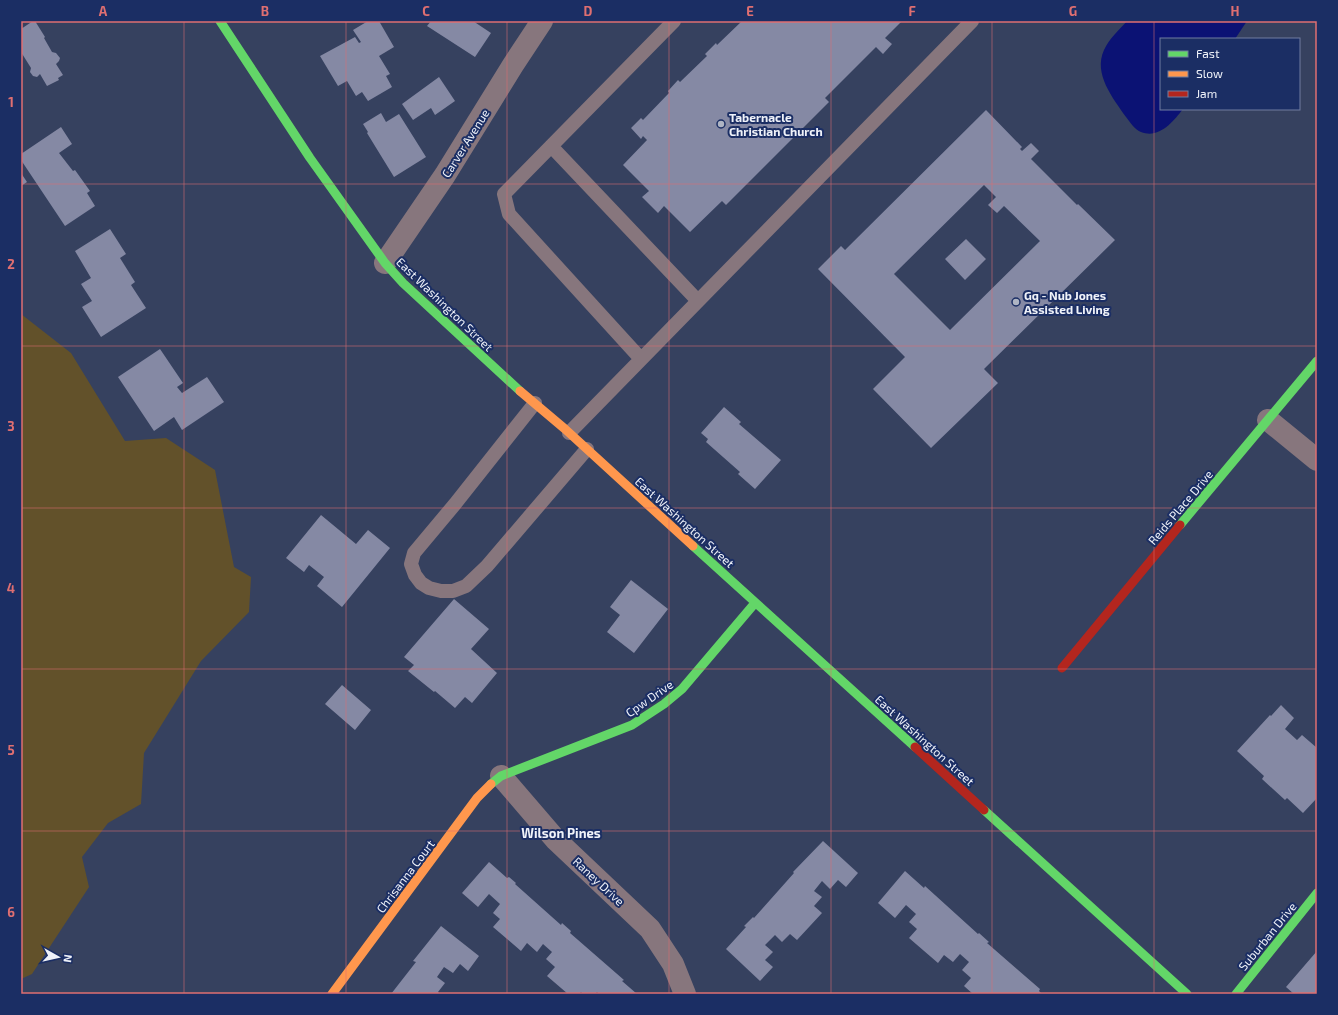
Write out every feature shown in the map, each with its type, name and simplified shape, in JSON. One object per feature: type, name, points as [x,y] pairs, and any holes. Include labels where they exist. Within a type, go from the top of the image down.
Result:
[{"type":"main road","name":"East Washington Street","points":[[220,21],[310,158],[385,263],[403,283],[503,376],[569,433],[1187,994]]},
{"type":"main road","name":"Reids Place Drive","points":[[1062,668],[1317,361]]},
{"type":"main road","name":"Cpw Drive","points":[[501,776],[632,725],[664,704],[682,689],[755,603]]},
{"type":"main road","name":"Chrisanna Court","points":[[332,994],[465,815],[476,797],[491,782],[501,776]]},
{"type":"main road","name":"Suburban Drive","points":[[1236,994],[1317,893]]},
{"type":"street","name":"Carver Avenue","points":[[385,263],[445,175],[542,21]]},
{"type":"street","points":[[1268,420],[1317,460]]},
{"type":"street","name":"Raney Drive","points":[[501,776],[556,840],[650,929],[672,964],[685,994]]},
{"type":"lane","points":[[641,359],[509,214],[504,194],[674,21]]},
{"type":"lane","points":[[569,433],[972,21]]},
{"type":"lane","points":[[551,146],[698,301]]},
{"type":"lane","points":[[535,403],[414,553],[411,564],[415,575],[421,583],[429,588],[441,591],[454,591],[466,586],[487,566],[586,449]]},
{"type":"shaded area","points":[[1127,21],[1247,21],[1236,38],[1160,38],[1160,110],[1182,110],[1165,128],[1148,134],[1137,130],[1133,126],[1110,94],[1103,77],[1101,59],[1106,46]]},
{"type":"shaded area","points":[[21,314],[71,353],[125,441],[166,438],[215,470],[234,567],[251,577],[249,612],[201,661],[144,753],[141,804],[108,823],[82,857],[89,887],[32,974],[21,979]]},
{"type":"building","points":[[35,21],[45,37],[44,38],[52,52],[56,53],[60,58],[56,64],[63,75],[58,78],[59,80],[47,86],[40,74],[37,77],[33,76],[30,72],[31,68],[21,52],[21,29]]},
{"type":"building","points":[[368,21],[379,21],[394,47],[379,56],[390,74],[386,76],[392,87],[368,101],[362,92],[356,96],[347,81],[338,86],[320,56],[355,37],[359,43],[361,42],[353,30]]},
{"type":"building","points":[[431,21],[473,21],[491,33],[475,57],[427,26]]},
{"type":"building","name":"Tabernacle Christian Church","points":[[742,21],[902,21],[885,38],[892,44],[883,54],[876,47],[825,98],[829,102],[726,205],[722,201],[690,232],[664,206],[658,213],[642,197],[649,191],[623,165],[647,140],[643,136],[641,139],[631,128],[641,118],[643,120],[669,93],[668,91],[678,80],[680,82],[707,56],[705,54],[716,43],[717,45]]},
{"type":"building","points":[[439,77],[455,101],[435,115],[431,108],[413,120],[402,104]]},
{"type":"building","name":"Gq - Nub Jones Assisted Living","points":[[986,110],[1022,147],[1020,149],[1022,151],[1031,143],[1039,151],[1031,159],[1115,240],[984,369],[998,383],[931,448],[873,389],[905,357],[818,269],[841,246],[845,250]],"holes":[[[984,185],[996,197],[988,205],[997,213],[1004,206],[1040,241],[950,330],[894,274]]]},
{"type":"building","points":[[381,113],[386,122],[399,114],[426,157],[394,177],[363,124]]},
{"type":"building","points":[[61,127],[72,144],[59,153],[73,171],[75,170],[90,191],[87,193],[95,206],[65,226],[21,160],[21,154]]},
{"type":"building","points":[[21,173],[27,182],[21,186]]},
{"type":"building","points":[[110,229],[126,254],[120,258],[135,282],[131,285],[146,308],[101,337],[82,307],[92,301],[81,284],[91,278],[75,251]]},
{"type":"building","points":[[966,239],[986,259],[965,280],[945,259]]},
{"type":"building","points":[[160,349],[183,383],[177,387],[182,393],[207,377],[224,402],[182,430],[174,417],[154,431],[118,377]]},
{"type":"building","points":[[724,407],[741,422],[739,424],[781,460],[755,489],[738,474],[740,472],[706,442],[708,439],[701,433]]},
{"type":"building","points":[[321,515],[356,544],[368,530],[390,548],[342,607],[317,586],[324,577],[309,565],[304,572],[286,558]]},
{"type":"building","points":[[631,580],[668,609],[634,653],[607,632],[620,615],[610,607]]},
{"type":"building","points":[[454,599],[489,629],[471,649],[497,673],[472,703],[465,697],[455,708],[408,671],[414,665],[404,657]]},
{"type":"building","points":[[342,685],[371,710],[355,730],[325,704]]},
{"type":"building","points":[[1281,705],[1294,718],[1285,729],[1297,740],[1302,735],[1317,748],[1317,798],[1303,813],[1287,798],[1285,800],[1262,779],[1264,776],[1237,751]]},
{"type":"building","points":[[823,841],[858,873],[846,887],[838,880],[830,889],[822,881],[814,891],[822,897],[814,906],[822,913],[797,940],[790,934],[782,942],[775,935],[765,945],[773,952],[765,960],[773,967],[760,981],[726,949],[746,927],[744,926],[753,917],[754,918],[794,873],[793,872]]},
{"type":"building","points":[[489,862],[507,878],[509,877],[516,883],[515,884],[561,925],[562,923],[571,931],[570,933],[624,980],[622,981],[637,994],[599,994],[597,992],[595,994],[583,994],[581,992],[579,994],[568,994],[547,976],[555,967],[546,959],[552,952],[543,944],[537,952],[527,943],[521,951],[493,927],[500,919],[493,913],[500,904],[489,894],[478,907],[462,893]]},
{"type":"building","points":[[905,871],[924,888],[925,886],[978,934],[979,933],[989,942],[987,943],[1040,989],[1039,991],[1042,994],[973,994],[964,986],[971,978],[962,970],[969,962],[960,954],[953,962],[944,955],[938,963],[909,938],[917,929],[909,922],[916,914],[906,905],[895,918],[878,903]]},
{"type":"building","points":[[441,926],[479,956],[468,971],[460,964],[453,973],[444,967],[437,977],[445,983],[438,992],[440,994],[391,994],[416,962],[413,961]]},
{"type":"building","points":[[1317,951],[1317,994],[1294,994],[1286,987]]},
{"type":"traffic: fast","points":[[220,21],[310,158],[385,263],[403,283],[520,391]]},
{"type":"traffic: fast","points":[[1180,525],[1317,361]]},
{"type":"traffic: fast","points":[[693,546],[915,747]]},
{"type":"traffic: fast","points":[[491,784],[501,776],[632,725],[664,704],[682,689],[755,603]]},
{"type":"traffic: fast","points":[[984,810],[1187,994]]},
{"type":"traffic: fast","points":[[1236,994],[1317,893]]},
{"type":"traffic: slow","points":[[520,391],[565,429],[693,546]]},
{"type":"traffic: slow","points":[[332,994],[477,798],[491,784]]},
{"type":"traffic: jam","points":[[1062,668],[1180,525]]},
{"type":"traffic: jam","points":[[915,747],[984,810]]},
{"type":"place","name":"Tabernacle Christian Church","points":[[721,124]]},
{"type":"place","name":"Gq - Nub Jones Assisted Living","points":[[1016,302]]},
{"type":"district","name":"Wilson Pines","points":[[561,833]]}]
